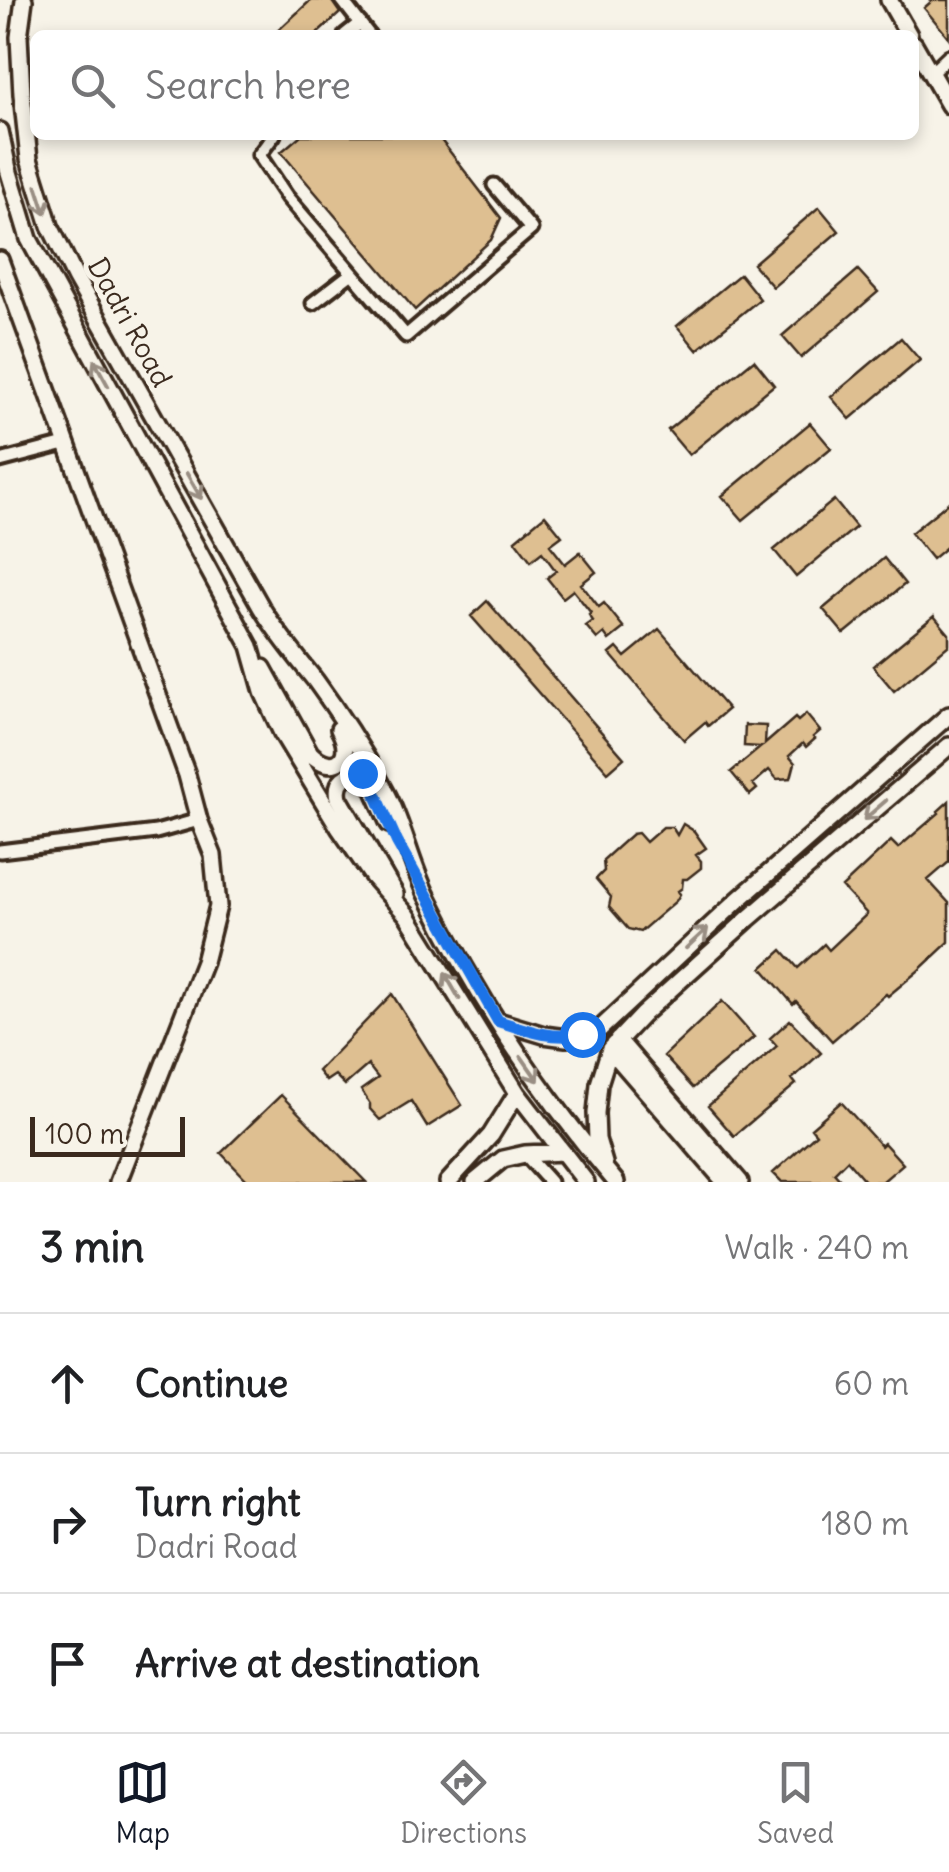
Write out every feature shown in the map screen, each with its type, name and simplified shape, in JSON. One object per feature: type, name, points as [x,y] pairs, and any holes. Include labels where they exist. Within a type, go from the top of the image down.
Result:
[{"type":"main road","name":"Dadri Road","points":[[0,130],[29,239],[310,753],[329,764],[339,761],[346,752],[346,741],[282,641],[75,277],[50,226],[29,160],[19,37],[24,0]]},
{"type":"main road","points":[[889,0],[906,30]]},
{"type":"main road","points":[[919,53],[949,105]]},
{"type":"main road","points":[[0,260],[213,855],[218,906],[204,962],[118,1182]]},
{"type":"main road","name":"Dadri Road","points":[[282,641],[350,729],[374,771],[390,800],[424,891]]},
{"type":"main road","name":"Dadri Road","points":[[250,646],[262,692],[282,733],[340,829],[373,877],[406,915]]},
{"type":"main road","points":[[498,1021],[566,1038],[600,1029],[736,901],[949,715]]},
{"type":"main road","points":[[612,1177],[597,1140],[596,1113],[600,1084],[614,1044],[748,918],[949,746]]},
{"type":"main road","name":"Dadri Road","points":[[586,1182],[517,1094],[406,915],[339,798],[337,788],[347,775],[362,773],[369,779],[397,842],[498,1021],[612,1177]]},
{"type":"main road","points":[[650,982],[663,996]]},
{"type":"main road","points":[[614,1044],[724,1182]]},
{"type":"main road","points":[[614,1044],[740,1182]]},
{"type":"main road","points":[[448,1182],[491,1135],[517,1094]]},
{"type":"main road","points":[[475,1182],[502,1159],[563,1152]]},
{"type":"street","points":[[342,0],[365,30]]},
{"type":"street","points":[[351,30],[360,23]]},
{"type":"street","points":[[931,73],[949,56]]},
{"type":"street","points":[[270,140],[259,155],[287,197],[406,336],[531,229],[494,185]]},
{"type":"street","points":[[313,303],[352,273]]},
{"type":"street","points":[[0,460],[64,444]]},
{"type":"street","points":[[0,851],[156,832],[199,820]]},
{"type":"street","points":[[525,1154],[550,1182]]},
{"type":"building","points":[[311,0],[331,0],[340,13],[321,30],[278,30]]},
{"type":"building","points":[[933,0],[949,0],[949,38],[924,8]]},
{"type":"building","points":[[295,140],[441,140],[501,218],[491,240],[415,310],[281,152]]},
{"type":"building","points":[[819,207],[839,231],[773,287],[753,264]]},
{"type":"building","points":[[858,270],[878,292],[801,358],[782,336]]},
{"type":"building","points":[[740,274],[760,299],[697,350],[677,326]]},
{"type":"building","points":[[901,338],[920,360],[850,419],[831,397]]},
{"type":"building","points":[[754,360],[774,385],[689,455],[668,430]]},
{"type":"building","points":[[810,423],[831,448],[743,520],[722,496]]},
{"type":"building","points":[[834,500],[856,527],[796,577],[774,550]]},
{"type":"building","points":[[949,502],[949,545],[932,559],[911,533]]},
{"type":"building","points":[[545,515],[562,536],[550,545],[565,564],[580,552],[596,572],[581,584],[599,607],[604,603],[624,628],[609,640],[604,633],[597,639],[586,626],[593,621],[591,613],[573,590],[563,598],[547,578],[556,571],[542,552],[531,561],[515,540]]},
{"type":"building","points":[[884,558],[905,584],[844,634],[823,609]]},
{"type":"building","points":[[487,601],[624,758],[608,772],[471,616]]},
{"type":"building","points":[[934,616],[949,634],[949,645],[894,691],[873,666]]},
{"type":"building","points":[[659,629],[728,709],[684,740],[610,654],[617,648],[625,657]]},
{"type":"building","points":[[806,714],[820,731],[806,747],[803,743],[789,756],[795,763],[791,778],[777,779],[769,770],[753,784],[757,789],[750,795],[731,772],[761,747],[744,746],[745,725],[766,726],[765,744],[795,718],[798,721]]},
{"type":"building","points":[[949,801],[949,862],[928,880],[949,903],[949,942],[832,1041],[762,968],[782,950],[798,968],[824,944],[829,950],[867,914],[842,887],[891,841],[898,848]]},
{"type":"building","points":[[683,824],[694,831],[706,848],[696,855],[701,868],[683,879],[676,901],[640,932],[628,929],[609,907],[611,897],[596,879],[604,871],[603,860],[632,834],[638,833],[646,842],[663,827],[672,827],[677,835]]},
{"type":"building","points":[[392,994],[462,1105],[427,1127],[411,1101],[380,1120],[361,1090],[378,1078],[368,1065],[345,1085],[335,1075],[326,1081],[318,1071]]},
{"type":"building","points":[[722,1001],[754,1037],[693,1088],[664,1056]]},
{"type":"building","points":[[790,1020],[821,1053],[792,1079],[796,1084],[734,1136],[708,1106],[777,1046],[770,1038]]},
{"type":"building","points":[[281,1095],[366,1182],[249,1182],[221,1153]]},
{"type":"building","points":[[841,1102],[903,1164],[882,1182],[866,1182],[847,1160],[834,1173],[842,1182],[782,1182],[773,1173],[816,1134],[811,1128]]},
{"type":"route","points":[[362,773],[369,779],[397,842],[498,1021],[544,1035],[566,1038],[582,1034]]}]
